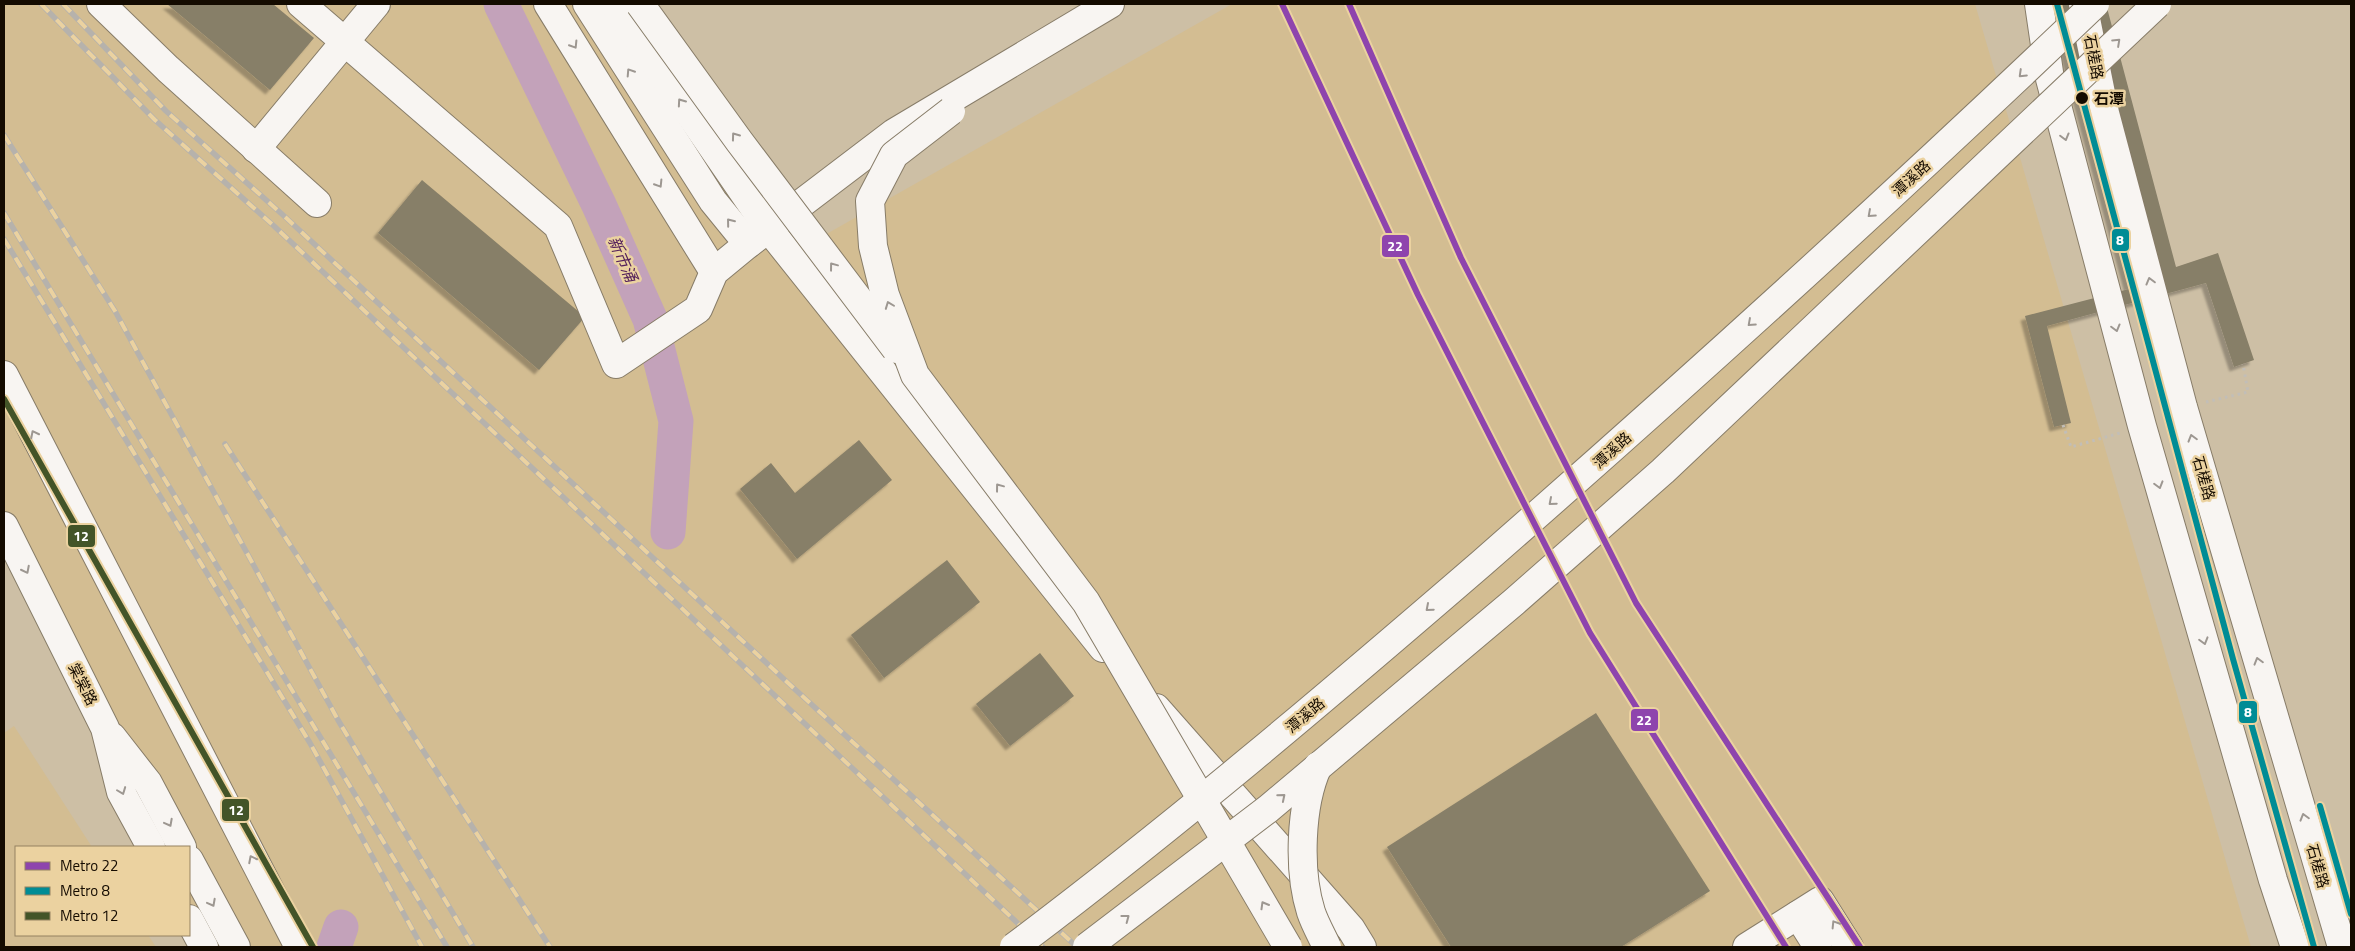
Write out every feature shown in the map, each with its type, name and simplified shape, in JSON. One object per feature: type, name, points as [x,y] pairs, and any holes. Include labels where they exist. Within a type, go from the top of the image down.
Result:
[{"type":"main road","points":[[101,4],[168,70],[317,203]]},
{"type":"main road","points":[[301,4],[558,226],[616,364],[698,309],[714,272],[758,236],[894,133],[1110,4]]},
{"type":"main road","points":[[256,149],[376,4]]},
{"type":"main road","points":[[548,4],[714,272]]},
{"type":"main road","points":[[587,4],[713,201],[758,236]]},
{"type":"main road","points":[[614,4],[758,236],[1108,654],[1351,929],[1362,947]]},
{"type":"main road","points":[[640,4],[739,141],[1086,602],[1288,947]]},
{"type":"main road","points":[[915,375],[885,295],[873,246],[870,201],[894,155],[951,111],[1126,4]]},
{"type":"main road","points":[[2039,4],[2050,79],[2142,426],[2273,880],[2295,947]]},
{"type":"main road","name":"石槎路","points":[[2083,4],[2105,113],[2183,407],[2342,947]]},
{"type":"main road","name":"潭溪路","points":[[1014,947],[1104,879],[1230,779],[1606,456],[1933,158],[2095,4]]},
{"type":"main road","points":[[1087,947],[1268,809],[1514,602],[1663,471],[2157,4]]},
{"type":"main road","points":[[1327,947],[1311,913],[1303,872],[1304,834],[1310,783],[1322,757],[1333,744],[1608,502],[1901,224],[1992,159]]},
{"type":"main road","points":[[4,376],[298,947]]},
{"type":"main road","name":"棠棠路","points":[[4,526],[105,728],[121,792],[150,846]]},
{"type":"main road","points":[[105,728],[148,783],[181,846]]},
{"type":"main road","points":[[190,862],[236,947]]},
{"type":"main road","points":[[1747,947],[1809,908]]},
{"type":"main road","points":[[1809,908],[1818,947]]},
{"type":"main road","points":[[1809,908],[1849,947]]},
{"type":"main road","points":[[190,920],[204,947]]},
{"type":"path","points":[[2183,407],[2248,392],[2243,364]]},
{"type":"path","points":[[2063,425],[2071,447],[2142,426]]},
{"type":"shaded area","points":[[4,4],[649,4],[823,236],[1232,4],[1975,4],[2251,947],[190,947],[190,846],[149,846],[4,513]]},
{"type":"shaded area","points":[[14,726],[91,846],[15,846],[15,936],[149,936],[156,947],[4,947],[4,733]]},
{"type":"building","points":[[167,4],[273,4],[314,38],[270,90]]},
{"type":"building","name":"石潭","points":[[2052,4],[2106,4],[2176,267],[2218,253],[2254,360],[2234,367],[2206,283],[2047,326],[2071,423],[2054,427],[2025,316],[2129,289]]},
{"type":"building","points":[[422,180],[585,317],[539,370],[378,233]]},
{"type":"building","points":[[859,440],[892,480],[797,559],[740,489],[771,463],[795,493]]},
{"type":"building","points":[[947,560],[980,602],[884,678],[851,635]]},
{"type":"building","points":[[1040,653],[1074,696],[1010,746],[976,704]]},
{"type":"building","points":[[1596,713],[1710,891],[1621,947],[1451,947],[1387,847]]},
{"type":"waterway","name":"新市涌","points":[[501,4],[599,205],[650,319],[676,421],[668,532]]},
{"type":"waterway","name":"新市涌","points":[[334,947],[341,927]]},
{"type":"railway","points":[[41,4],[155,120],[274,226],[1043,947]]},
{"type":"railway","points":[[63,4],[166,111],[283,215],[787,682],[1077,947]]},
{"type":"railway","points":[[4,135],[115,311],[338,720],[473,947]]},
{"type":"railway","points":[[4,213],[447,947]]},
{"type":"railway","points":[[4,239],[310,743],[422,947]]},
{"type":"railway","points":[[225,444],[550,947]]},
{"type":"metro line","name":"22","points":[[1282,4],[1418,295],[1590,633],[1786,947]]},
{"type":"metro line","name":"22","points":[[1349,4],[1461,258],[1636,603],[1860,947]]},
{"type":"metro line","name":"8","points":[[2057,4],[2233,659],[2314,947]]},
{"type":"metro line","name":"12","points":[[4,399],[313,947]]},
{"type":"metro line","name":"8","points":[[2320,806],[2351,914]]},
{"type":"place","name":"石潭","points":[[2082,98]]}]
